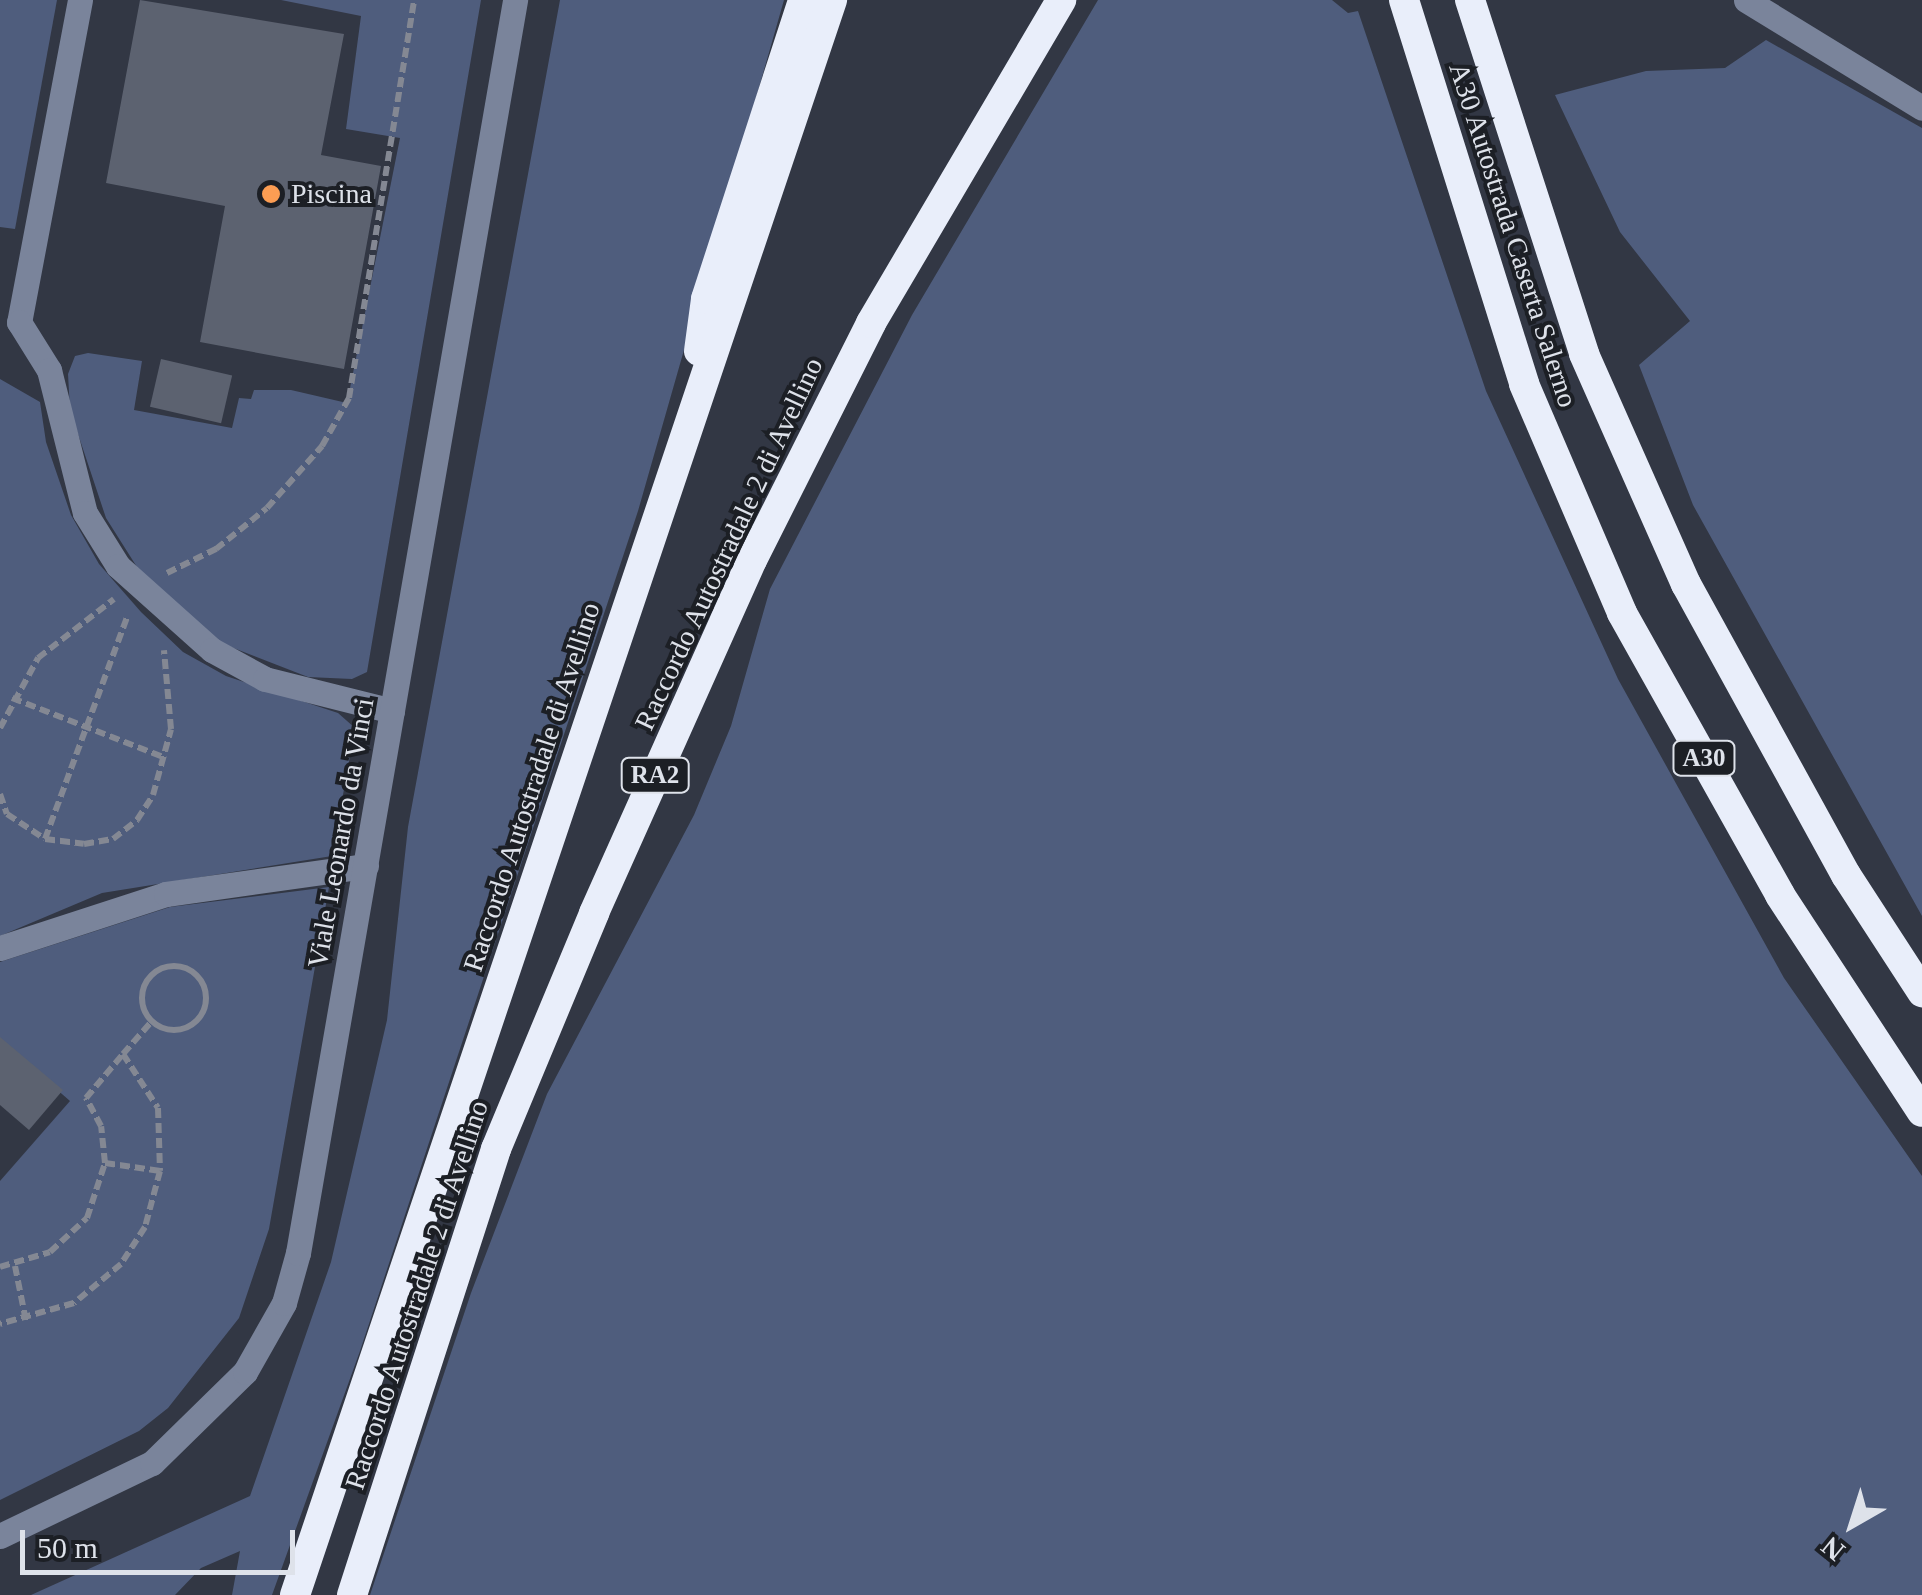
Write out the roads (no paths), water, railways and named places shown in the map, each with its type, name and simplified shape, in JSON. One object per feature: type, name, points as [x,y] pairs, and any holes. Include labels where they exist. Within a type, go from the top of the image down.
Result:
[{"type":"highway","points":[[687,429],[706,299],[803,0]]},
{"type":"highway","name":"Raccordo Autostradale di Avellino","points":[[294,1595],[832,0]]},
{"type":"highway","name":"Raccordo Autostradale 2 di Avellino","points":[[352,1595],[496,1149],[594,913],[752,560],[870,323],[1061,0]]},
{"type":"highway","name":"A30 Autostrada Caserta Salerno","points":[[1404,0],[1467,213],[1524,384],[1622,612],[1780,895],[1922,1112]]},
{"type":"highway","name":"A30 Autostrada Caserta Salerno","points":[[1470,0],[1584,354],[1686,584],[1846,874],[1922,992]]},
{"type":"street","points":[[80,0],[20,322],[49,370],[85,512],[138,588],[184,630],[265,679],[392,711]]},
{"type":"street","name":"Viale Leonardo da Vinci","points":[[0,1536],[152,1463],[246,1372],[284,1303],[366,866],[515,0]]},
{"type":"street","points":[[1746,0],[1922,108]]},
{"type":"street","points":[[0,948],[92,912],[166,894],[366,866]]},
{"type":"place","name":"Piscina","points":[[271,194]]}]
